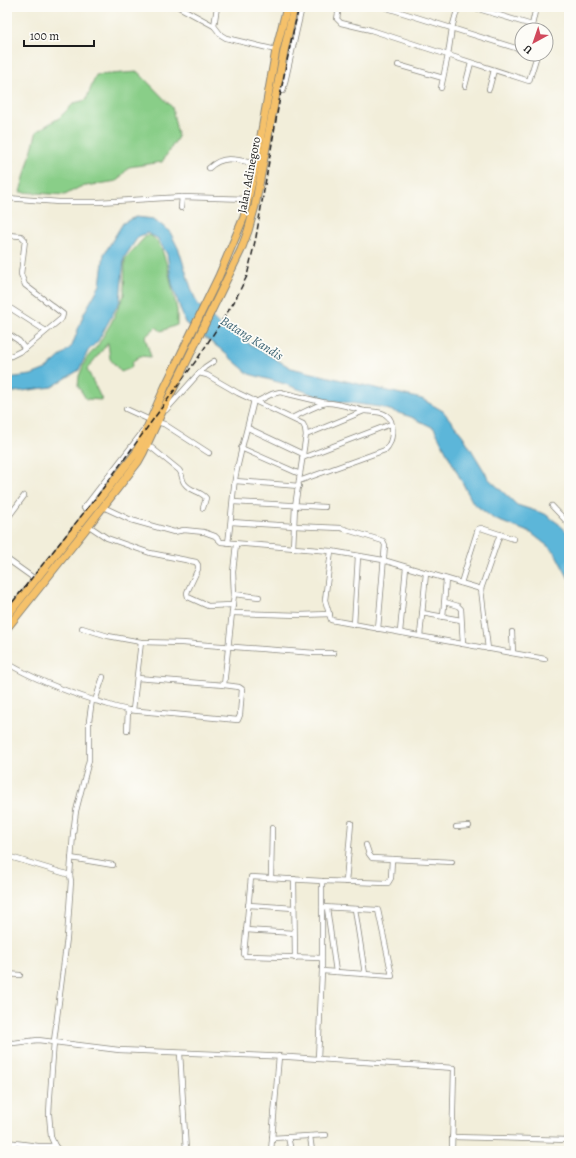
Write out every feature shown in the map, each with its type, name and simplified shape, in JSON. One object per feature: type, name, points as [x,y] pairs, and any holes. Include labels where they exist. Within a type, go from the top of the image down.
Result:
[{"type":"highway","name":"Jalan Adinegoro","points":[[154,420],[227,279],[248,231],[255,206],[277,90],[276,50],[287,7]]},
{"type":"highway","name":"Jalan Adinegoro","points":[[154,420],[189,336],[235,240],[244,217],[276,71],[294,7]]},
{"type":"highway","points":[[7,628],[19,610],[74,539],[103,507],[138,462],[147,444],[154,420]]},
{"type":"highway","points":[[84,527],[136,454],[154,420]]},
{"type":"highway","points":[[7,616],[36,579],[74,539]]},
{"type":"street","points":[[179,7],[214,26],[221,35],[226,38],[276,50]]},
{"type":"street","points":[[214,26],[216,7]]},
{"type":"street","points":[[277,90],[283,91],[302,7]]},
{"type":"street","points":[[339,7],[337,19],[341,23],[371,30],[529,81],[535,62]]},
{"type":"street","points":[[384,7],[514,47]]},
{"type":"street","points":[[440,88],[448,55],[452,28],[458,7]]},
{"type":"street","points":[[472,7],[483,9],[517,22]]},
{"type":"street","points":[[533,22],[536,7]]},
{"type":"street","points":[[465,86],[471,63]]},
{"type":"street","points":[[398,65],[443,78]]},
{"type":"street","points":[[489,89],[494,70]]},
{"type":"street","points":[[209,168],[222,159],[238,160],[256,164]]},
{"type":"street","points":[[7,198],[59,202],[99,202],[182,197],[249,199]]},
{"type":"street","points":[[181,208],[182,197]]},
{"type":"street","points":[[7,235],[22,236],[25,240],[21,274],[24,285],[63,314],[62,318],[25,349],[7,358]]},
{"type":"street","points":[[7,306],[46,331]]},
{"type":"street","points":[[7,333],[19,341],[25,349]]},
{"type":"street","points":[[84,508],[154,420],[199,372],[214,362]]},
{"type":"street","points":[[199,372],[292,418],[303,424],[306,428],[296,506],[293,548]]},
{"type":"street","points":[[228,544],[235,481],[241,448],[256,401],[280,392],[326,403],[385,414],[392,424],[392,437],[388,448],[385,450],[299,483],[235,481]]},
{"type":"street","points":[[292,418],[326,403]]},
{"type":"street","points":[[126,409],[164,424],[209,453]]},
{"type":"street","points":[[306,435],[365,411]]},
{"type":"street","points":[[248,428],[302,456],[392,424]]},
{"type":"street","points":[[147,444],[182,472],[185,485],[205,496],[206,498],[203,508]]},
{"type":"street","points":[[241,448],[300,474]]},
{"type":"street","points":[[7,519],[24,496]]},
{"type":"street","points":[[233,502],[296,506],[325,506]]},
{"type":"street","points":[[552,506],[569,524]]},
{"type":"street","points":[[103,507],[127,519],[174,532],[184,530],[204,532],[215,536],[220,542],[228,544],[331,551],[383,560],[446,580],[481,589]]},
{"type":"street","points":[[231,522],[341,528],[383,541],[386,544],[383,560],[378,629]]},
{"type":"street","points":[[84,527],[107,538],[150,553],[196,562],[198,568],[188,590],[188,597],[208,606],[232,605]]},
{"type":"street","points":[[461,583],[478,529],[481,528],[514,539]]},
{"type":"street","points":[[488,649],[481,589],[500,534]]},
{"type":"street","points":[[224,685],[234,594],[233,572],[236,544]]},
{"type":"street","points":[[331,551],[326,600],[331,620],[545,659]]},
{"type":"street","points":[[354,625],[358,556]]},
{"type":"street","points":[[7,559],[36,579]]},
{"type":"street","points":[[400,632],[406,567]]},
{"type":"street","points":[[420,636],[426,573]]},
{"type":"street","points":[[443,617],[446,580]]},
{"type":"street","points":[[234,594],[259,597]]},
{"type":"street","points":[[445,602],[461,609],[463,644]]},
{"type":"street","points":[[232,613],[300,615],[330,614]]},
{"type":"street","points":[[422,613],[461,620]]},
{"type":"street","points":[[82,628],[108,636],[141,642],[182,643],[300,652],[334,653]]},
{"type":"street","points":[[512,632],[513,653]]},
{"type":"street","points":[[127,730],[137,678],[141,642]]},
{"type":"street","points":[[7,663],[29,676],[59,689],[115,708],[238,720],[240,715],[242,689],[239,687],[137,678]]},
{"type":"street","points":[[60,1151],[51,1137],[49,1114],[54,1041],[68,938],[72,891],[70,875],[72,834],[76,811],[89,760],[88,721],[94,700],[104,677]]},
{"type":"street","points":[[346,882],[351,823]]},
{"type":"street","points":[[456,827],[469,826]]},
{"type":"street","points":[[271,878],[272,828]]},
{"type":"street","points":[[366,845],[372,858],[452,862]]},
{"type":"street","points":[[7,856],[70,875]]},
{"type":"street","points":[[71,858],[113,864]]},
{"type":"street","points":[[322,958],[245,956],[251,877],[388,883],[391,878],[392,859]]},
{"type":"street","points":[[294,879],[295,958]]},
{"type":"street","points":[[322,881],[336,972]]},
{"type":"street","points":[[248,904],[294,908]]},
{"type":"street","points":[[322,971],[392,976],[380,913],[378,910],[325,908]]},
{"type":"street","points":[[318,1059],[325,908]]},
{"type":"street","points":[[355,909],[365,974]]},
{"type":"street","points":[[246,930],[294,933]]},
{"type":"street","points":[[7,974],[20,975]]},
{"type":"street","points":[[7,1042],[13,1043],[38,1040],[119,1050],[279,1056],[454,1068],[452,1151]]},
{"type":"street","points":[[180,1053],[186,1151]]},
{"type":"street","points":[[271,1151],[279,1056]]},
{"type":"street","points":[[272,1138],[326,1135]]},
{"type":"street","points":[[310,1136],[312,1151]]},
{"type":"street","points":[[288,1137],[291,1151]]},
{"type":"street","points":[[452,1137],[569,1140]]},
{"type":"street","points":[[7,1142],[38,1148],[56,1146]]},
{"type":"green space","points":[[138,72],[172,107],[178,137],[162,162],[129,167],[117,181],[80,187],[65,195],[20,192],[37,131],[59,118],[74,103],[86,100],[96,75]]},
{"type":"green space","points":[[150,235],[157,241],[167,265],[177,310],[177,325],[161,331],[156,327],[145,337],[151,357],[140,356],[133,361],[131,368],[121,372],[110,359],[108,343],[87,369],[102,400],[86,399],[78,386],[79,376],[86,359],[98,345],[111,323],[124,295],[125,259],[145,237]]},
{"type":"water","points":[[136,217],[154,219],[170,232],[179,250],[197,303],[224,329],[291,368],[422,399],[443,411],[463,436],[489,479],[517,505],[545,514],[559,524],[569,534],[569,579],[554,551],[531,533],[494,519],[473,503],[434,428],[411,417],[380,407],[328,400],[285,384],[249,374],[219,348],[185,323],[172,284],[167,254],[157,238],[147,233],[138,237],[124,258],[120,301],[98,341],[88,351],[79,370],[52,387],[7,393],[7,378],[31,375],[46,369],[72,346],[84,313],[100,285],[104,254],[123,223]]},
{"type":"railway","points":[[7,609],[98,495],[198,358],[234,302],[247,276],[256,237],[281,91],[299,7]]},
{"type":"water label","name":"Batang Kandis","points":[[252,338]]}]
